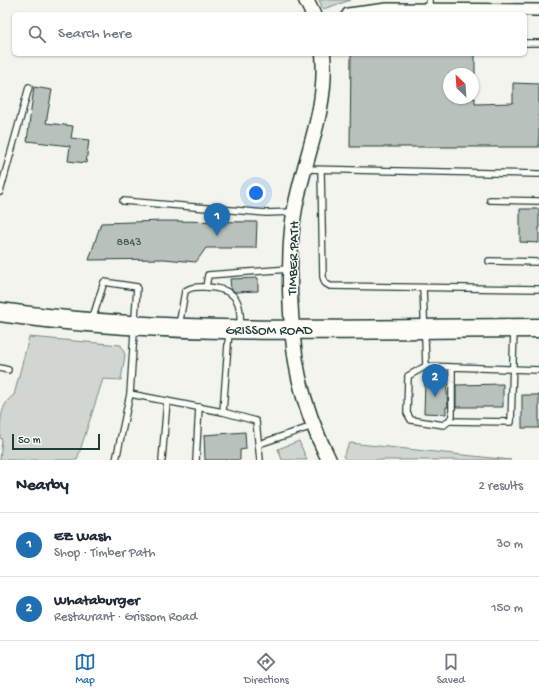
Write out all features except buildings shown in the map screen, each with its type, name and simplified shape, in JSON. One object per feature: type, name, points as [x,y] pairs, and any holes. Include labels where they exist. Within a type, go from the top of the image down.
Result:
[{"type":"main road","name":"GRISSOM ROAD","points":[[0,312],[91,323],[178,328],[424,330],[539,328]]},
{"type":"street","points":[[306,0],[312,12]]},
{"type":"street","points":[[359,12],[429,5],[534,6]]},
{"type":"street","name":"TIMBER PATH","points":[[323,56],[324,75],[320,116],[294,212],[290,269],[291,329],[296,369],[307,411],[329,460]]},
{"type":"lane","points":[[527,43],[539,43]]},
{"type":"lane","points":[[0,192],[29,87]]},
{"type":"lane","points":[[305,169],[539,174]]},
{"type":"lane","points":[[321,170],[324,277],[325,283],[330,286],[539,289]]},
{"type":"lane","points":[[490,200],[539,201]]},
{"type":"lane","points":[[123,201],[266,213],[294,212]]},
{"type":"lane","points":[[490,261],[539,262]]},
{"type":"lane","points":[[206,287],[208,275],[290,269]]},
{"type":"lane","points":[[91,323],[104,282],[137,287],[130,394],[116,460]]},
{"type":"lane","points":[[178,328],[185,290],[192,286],[223,288],[236,299],[241,309],[234,329],[222,412]]},
{"type":"lane","points":[[423,288],[426,366]]},
{"type":"lane","points":[[449,421],[511,422],[514,328]]},
{"type":"lane","points":[[452,368],[452,416],[449,421],[444,425],[411,420],[407,412],[408,376],[426,366],[539,370]]},
{"type":"lane","points":[[0,368],[8,370]]},
{"type":"lane","points":[[130,394],[222,412],[256,421],[260,460]]},
{"type":"lane","points":[[162,460],[167,401]]},
{"type":"lane","points":[[196,460],[198,407]]},
{"type":"lane","points":[[259,444],[313,426]]},
{"type":"shaded area","points":[[319,0],[351,0],[323,9]]},
{"type":"shaded area","points":[[29,337],[121,345],[125,355],[121,380],[103,379],[77,460],[0,460],[2,439],[0,438],[0,426],[3,409],[9,399],[14,395]]},
{"type":"shaded area","points":[[299,441],[307,460],[282,460],[278,449]]},
{"type":"shaded area","points":[[350,443],[511,460],[346,460],[343,456]]},
{"type":"place","name":"EZ Wash","points":[[217,236]]},
{"type":"place","name":"Whataburger","points":[[435,397]]}]
